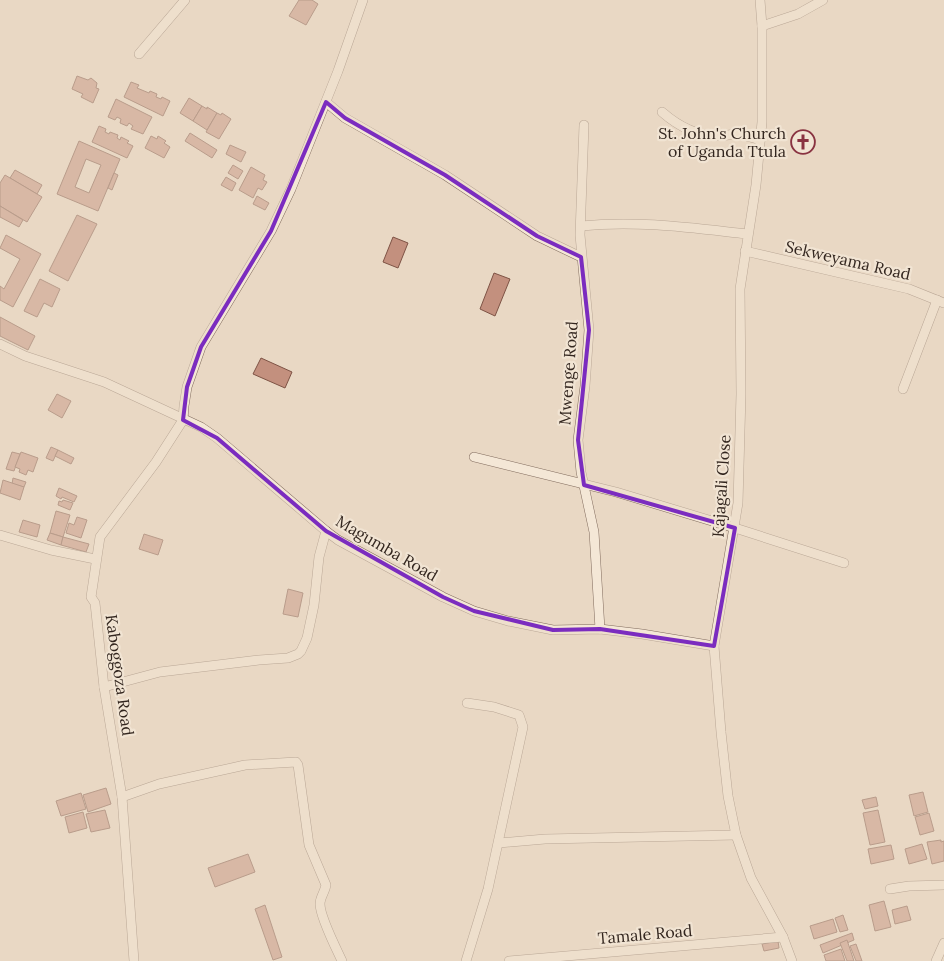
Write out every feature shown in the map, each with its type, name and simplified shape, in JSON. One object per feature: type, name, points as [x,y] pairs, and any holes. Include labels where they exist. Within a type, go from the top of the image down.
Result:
[{"type":"street","points":[[139,54],[185,0]]},
{"type":"street","points":[[183,420],[187,387],[201,347],[271,231],[291,189],[306,147],[326,102],[363,0]]},
{"type":"street","name":"Kajagali Close","points":[[760,0],[762,26],[762,122],[756,185],[740,289],[741,394],[738,503],[714,646],[727,787],[736,835],[751,878],[783,937],[792,961]]},
{"type":"street","points":[[762,26],[798,14],[823,0]]},
{"type":"street","points":[[326,102],[345,118],[445,175],[537,236],[581,257]]},
{"type":"street","points":[[662,112],[669,119],[689,131],[704,135],[739,134],[760,140]]},
{"type":"street","name":"Mwenge Road","points":[[584,126],[581,257],[589,330],[585,386],[578,440],[584,485],[594,532],[600,629]]},
{"type":"street","points":[[581,226],[657,224],[748,234]]},
{"type":"street","name":"Sekweyama Road","points":[[745,251],[899,286],[941,301]]},
{"type":"street","points":[[903,389],[941,301]]},
{"type":"street","name":"Magumba Road","points":[[0,344],[25,356],[104,382],[201,427],[217,438],[326,532],[443,598],[474,611],[508,621],[553,630],[600,629],[714,646]]},
{"type":"street","name":"Kaboggoza Road","points":[[134,961],[122,797],[104,687],[95,603],[91,596],[100,536],[156,462],[183,420]]},
{"type":"street","points":[[474,457],[616,492],[844,563]]},
{"type":"street","points":[[104,687],[160,672],[288,658],[298,654],[307,638],[314,605],[319,557],[326,532]]},
{"type":"street","points":[[0,535],[41,547],[96,559]]},
{"type":"street","points":[[466,961],[488,890],[523,727],[519,716],[511,712],[467,703]]},
{"type":"street","points":[[122,797],[159,784],[245,766],[296,762],[310,845],[326,884],[326,890],[320,902],[321,912],[342,961]]},
{"type":"street","points":[[499,843],[554,839],[736,835]]},
{"type":"street","points":[[890,889],[909,886],[944,885]]},
{"type":"street","name":"Tamale Road","points":[[509,961],[783,937]]},
{"type":"street","points":[[936,961],[944,943]]},
{"type":"highlighted area","points":[[326,102],[345,118],[445,175],[537,236],[581,257],[589,330],[578,440],[584,485],[735,528],[714,646],[600,629],[553,630],[474,611],[443,597],[326,531],[217,438],[183,420],[187,387],[201,347],[271,231]]},
{"type":"building","points":[[299,0],[312,0],[318,4],[306,25],[289,16]]},
{"type":"building","points":[[77,76],[88,80],[91,78],[97,83],[96,88],[99,89],[93,103],[81,97],[83,94],[72,89]]},
{"type":"building","points":[[131,82],[139,85],[137,88],[149,93],[150,91],[157,94],[156,97],[161,99],[162,97],[170,101],[163,116],[124,97]]},
{"type":"building","points":[[189,98],[202,106],[193,121],[180,113]]},
{"type":"building","points":[[116,99],[152,117],[143,134],[131,129],[133,126],[129,123],[127,126],[120,123],[121,119],[117,117],[115,120],[108,117]]},
{"type":"building","points":[[202,106],[217,113],[207,130],[193,121]]},
{"type":"building","points":[[217,113],[221,115],[222,113],[231,119],[219,139],[206,132]]},
{"type":"building","points":[[99,126],[106,129],[105,132],[109,134],[110,132],[118,135],[117,138],[120,140],[121,137],[129,141],[127,143],[133,146],[127,158],[92,142]]},
{"type":"building","points":[[190,133],[217,150],[212,158],[185,141]]},
{"type":"building","points":[[151,136],[157,139],[158,136],[166,141],[164,143],[170,147],[164,158],[145,148]]},
{"type":"building","points":[[79,141],[120,159],[98,211],[57,194]],"holes":[[[86,159],[101,165],[89,193],[75,187]]]},
{"type":"building","points":[[230,145],[246,152],[241,162],[226,154]]},
{"type":"building","points":[[233,165],[243,171],[238,179],[228,173]]},
{"type":"building","points":[[251,167],[265,175],[263,180],[267,182],[262,190],[258,188],[253,198],[239,190]]},
{"type":"building","points":[[15,170],[42,185],[37,194],[10,178]]},
{"type":"building","points":[[114,173],[118,175],[112,190],[108,188]]},
{"type":"building","points":[[5,175],[42,197],[27,222],[0,206],[0,183]]},
{"type":"building","points":[[226,177],[236,183],[232,191],[221,185]]},
{"type":"building","points":[[257,196],[269,203],[265,210],[253,204]]},
{"type":"building","points":[[0,206],[23,220],[19,227],[0,217]]},
{"type":"building","points":[[77,215],[97,224],[68,281],[49,271]]},
{"type":"building","points":[[6,235],[41,254],[13,307],[0,300],[0,286],[4,289],[20,259],[0,248]]},
{"type":"building","points":[[393,237],[408,243],[398,268],[383,262]]},
{"type":"building","points":[[494,273],[510,279],[495,316],[480,309]]},
{"type":"building","points":[[40,279],[60,289],[52,307],[44,303],[37,317],[24,311]]},
{"type":"building","points":[[0,317],[35,336],[28,350],[0,336]]},
{"type":"building","points":[[261,358],[292,372],[285,388],[253,374]]},
{"type":"building","points":[[57,394],[71,401],[62,418],[48,410]]},
{"type":"building","points":[[51,447],[58,450],[53,461],[46,458]]},
{"type":"building","points":[[58,450],[74,458],[71,464],[55,456]]},
{"type":"building","points":[[12,452],[20,454],[14,471],[6,469]]},
{"type":"building","points":[[21,452],[38,458],[33,472],[28,470],[26,475],[19,472],[20,469],[15,467]]},
{"type":"building","points":[[13,478],[26,482],[24,487],[12,484]]},
{"type":"building","points":[[3,480],[24,487],[20,500],[0,493]]},
{"type":"building","points":[[59,488],[77,496],[74,502],[56,496]]},
{"type":"building","points":[[63,500],[73,503],[70,510],[58,505],[59,501],[62,502]]},
{"type":"building","points":[[56,511],[70,515],[63,537],[50,533]]},
{"type":"building","points":[[77,517],[87,520],[81,538],[66,533],[69,523],[74,525]]},
{"type":"building","points":[[23,520],[40,525],[37,537],[19,532]]},
{"type":"building","points":[[50,533],[63,537],[61,545],[47,540]]},
{"type":"building","points":[[144,534],[163,540],[158,555],[139,549]]},
{"type":"building","points":[[63,537],[89,544],[86,552],[61,545]]},
{"type":"building","points":[[288,589],[303,593],[298,617],[283,614]]},
{"type":"building","points":[[106,788],[111,804],[88,812],[83,795]]},
{"type":"building","points":[[923,792],[928,812],[914,816],[909,795]]},
{"type":"building","points":[[81,793],[86,809],[61,816],[56,801]]},
{"type":"building","points":[[876,797],[878,806],[865,809],[862,800]]},
{"type":"building","points":[[105,810],[110,828],[91,832],[86,814]]},
{"type":"building","points":[[878,810],[885,842],[870,845],[863,813]]},
{"type":"building","points":[[83,812],[87,828],[69,833],[65,817]]},
{"type":"building","points":[[929,813],[934,831],[920,835],[915,817]]},
{"type":"building","points":[[941,840],[941,842],[944,841],[944,861],[932,864],[927,842]]},
{"type":"building","points":[[922,844],[927,859],[909,864],[905,849]]},
{"type":"building","points":[[891,845],[894,859],[871,864],[868,849]]},
{"type":"building","points":[[248,854],[255,872],[215,887],[208,868]]},
{"type":"building","points":[[884,901],[891,927],[875,931],[869,905]]},
{"type":"building","points":[[265,905],[282,957],[273,960],[255,909]]},
{"type":"building","points":[[907,906],[911,920],[895,924],[892,910]]},
{"type":"building","points":[[843,915],[848,930],[840,932],[835,918]]},
{"type":"building","points":[[833,919],[837,932],[814,939],[810,926]]},
{"type":"building","points":[[852,933],[854,940],[823,953],[820,945]]},
{"type":"building","points":[[847,940],[854,961],[847,961],[840,943]]},
{"type":"building","points":[[778,941],[779,948],[764,951],[762,944]]},
{"type":"building","points":[[856,944],[862,961],[856,961],[850,946]]},
{"type":"building","points":[[841,949],[845,961],[826,961],[824,955]]},
{"type":"place","name":"St. John's Church of Uganda Ttula","points":[[803,142]]}]
